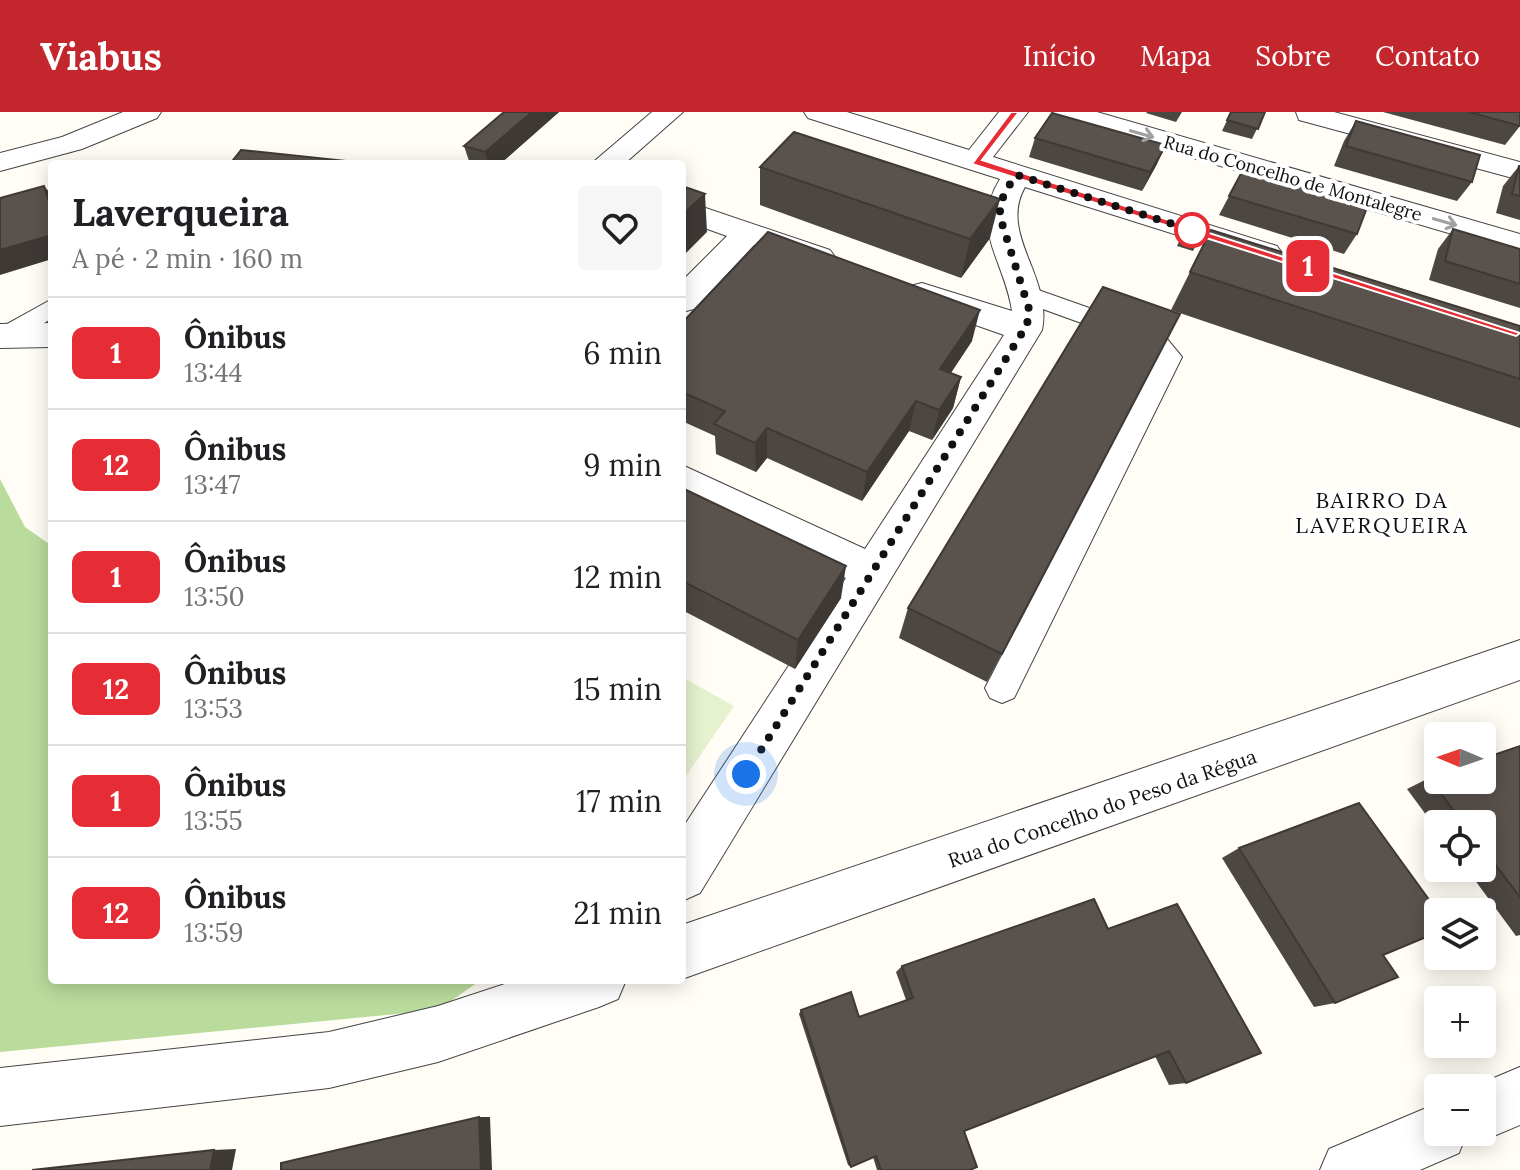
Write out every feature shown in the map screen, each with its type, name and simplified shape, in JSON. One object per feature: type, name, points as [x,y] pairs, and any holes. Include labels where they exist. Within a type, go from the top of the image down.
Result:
[{"type":"street","points":[[0,162],[72,143],[147,112]]},
{"type":"street","points":[[611,160],[669,112]]},
{"type":"street","points":[[818,112],[1291,261]]},
{"type":"street","points":[[975,161],[1014,112]]},
{"type":"street","name":"Rua do Concelho de Montalegre","points":[[1067,112],[1298,138],[1520,244]]},
{"type":"street","points":[[1298,138],[1520,171]]},
{"type":"street","points":[[686,869],[873,572],[1025,312],[999,209],[1017,175]]},
{"type":"street","points":[[686,210],[851,268]]},
{"type":"street","points":[[686,297],[749,232]]},
{"type":"street","points":[[894,284],[1025,312]]},
{"type":"street","points":[[3,336],[48,335]]},
{"type":"street","points":[[686,482],[873,572]]},
{"type":"street","name":"Rua do Concelho do Peso da Régua","points":[[686,951],[1520,660]]},
{"type":"street","points":[[13,1095],[329,1060],[438,1034],[587,984]]},
{"type":"street","points":[[1496,1106],[1520,1096]]},
{"type":"street","points":[[1350,1170],[1424,1138]]},
{"type":"lane","points":[[3,336],[48,309]]},
{"type":"lane","points":[[1002,688],[1169,357],[1165,348],[1154,340],[1025,312]]},
{"type":"green space","points":[[0,479],[25,527],[48,543],[48,984],[475,984],[438,1010],[0,1052]]},
{"type":"green space","points":[[686,679],[734,706],[686,776]]},
{"type":"building","points":[[504,112],[532,112],[485,152],[464,146]]},
{"type":"building","points":[[1231,112],[1265,112],[1258,129],[1227,120]]},
{"type":"building","points":[[1469,112],[1520,112],[1520,126]]},
{"type":"building","points":[[1052,113],[1166,145],[1150,172],[1035,138]]},
{"type":"building","points":[[1356,121],[1480,155],[1472,182],[1346,146]]},
{"type":"building","points":[[794,132],[1000,199],[970,239],[760,167]]},
{"type":"building","points":[[241,150],[336,160],[233,160]]},
{"type":"building","points":[[1520,166],[1520,196],[1512,194]]},
{"type":"building","points":[[1244,168],[1368,205],[1357,234],[1229,196]]},
{"type":"building","points":[[44,186],[48,198],[48,236],[0,250],[0,198]]},
{"type":"building","points":[[686,187],[705,194],[686,211]]},
{"type":"building","points":[[1453,229],[1520,249],[1520,284],[1445,261]]},
{"type":"building","points":[[1184,230],[1201,235],[1198,241],[1182,236]]},
{"type":"building","points":[[1211,230],[1520,326],[1520,379],[1190,272]]},
{"type":"building","points":[[768,232],[980,310],[940,369],[961,377],[939,410],[916,401],[867,472],[767,428],[755,443],[714,424],[725,411],[686,394],[686,319]]},
{"type":"building","points":[[1103,287],[1180,314],[1002,654],[908,608]]},
{"type":"building","points":[[686,490],[846,566],[798,640],[686,583]]},
{"type":"building","points":[[1520,746],[1520,897],[1496,865],[1496,810],[1453,810],[1441,794],[1496,794],[1496,754]]},
{"type":"building","points":[[1359,803],[1428,898],[1424,898],[1424,938],[1383,955],[1398,977],[1335,1003],[1239,848]]},
{"type":"building","points":[[1094,899],[1108,929],[1177,904],[1261,1053],[1186,1083],[1169,1051],[964,1131],[977,1167],[970,1170],[881,1170],[876,1156],[851,1167],[801,1010],[851,992],[859,1017],[913,998],[902,966]]},
{"type":"building","points":[[479,1117],[481,1170],[281,1170],[281,1163]]},
{"type":"building","points":[[214,1150],[210,1170],[32,1170]]},
{"type":"bus line","name":"1","points":[[1014,112],[975,161],[1520,333]]},
{"type":"district","name":"BAIRRO DA LAVERQUEIRA","points":[[1382,512]]},
{"type":"route","points":[[746,774],[1027,325],[1029,309],[999,209],[1011,182],[1017,175],[1195,231],[1192,230]]}]
